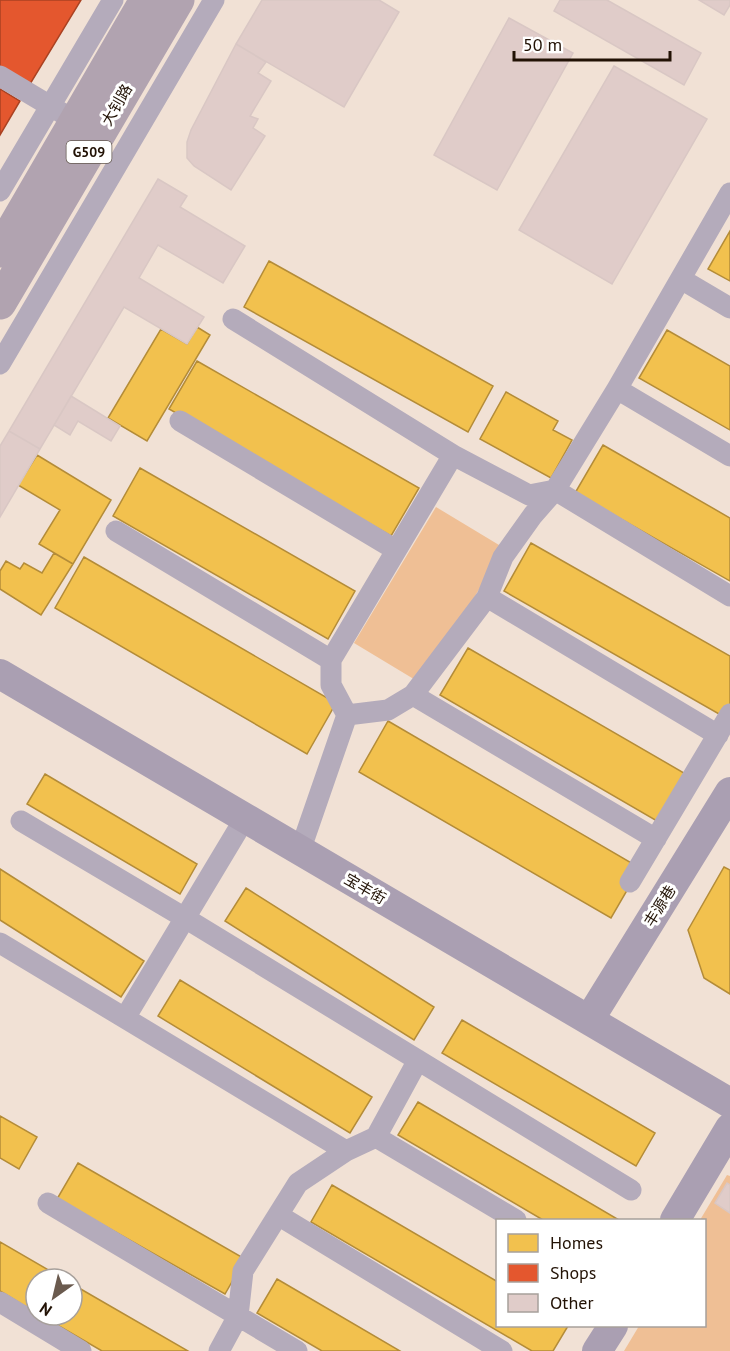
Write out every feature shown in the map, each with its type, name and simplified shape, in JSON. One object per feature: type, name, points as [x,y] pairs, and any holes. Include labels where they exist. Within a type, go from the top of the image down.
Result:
[{"type":"highway","name":"大钊路","points":[[0,251],[63,114],[146,0]]},
{"type":"highway","name":"大钊路","points":[[0,303],[178,0]]},
{"type":"street","points":[[0,191],[63,114],[112,0]]},
{"type":"street","points":[[0,364],[214,0]]},
{"type":"street","points":[[0,76],[63,114]]},
{"type":"street","points":[[347,715],[388,710],[413,695],[487,597],[503,557],[533,515],[555,490],[617,389],[730,193]]},
{"type":"street","points":[[681,279],[730,308]]},
{"type":"street","points":[[233,319],[453,455],[529,495],[555,490],[730,596]]},
{"type":"street","points":[[617,389],[730,456]]},
{"type":"street","points":[[180,421],[396,550]]},
{"type":"street","points":[[300,851],[347,715],[331,685],[331,660],[453,455]]},
{"type":"street","points":[[116,531],[331,660]]},
{"type":"street","points":[[487,597],[718,735]]},
{"type":"street","name":"宝丰街","points":[[0,674],[730,1103]]},
{"type":"street","points":[[413,695],[656,838]]},
{"type":"street","points":[[630,882],[730,714]]},
{"type":"street","name":"丰源巷","points":[[589,1020],[730,792]]},
{"type":"street","points":[[125,1017],[245,818]]},
{"type":"street","points":[[21,821],[185,918],[631,1191]]},
{"type":"street","points":[[0,943],[346,1151]]},
{"type":"street","points":[[219,1351],[238,1316],[243,1271],[298,1184],[346,1151],[376,1137],[418,1060]]},
{"type":"street","points":[[676,1219],[730,1128]]},
{"type":"street","points":[[376,1137],[513,1219]]},
{"type":"street","points":[[48,1203],[297,1351]]},
{"type":"street","points":[[278,1215],[502,1351]]},
{"type":"street","points":[[0,1302],[81,1351]]},
{"type":"street","points":[[597,1351],[612,1327]]},
{"type":"shaded area","points":[[436,507],[504,548],[422,684],[354,643]]},
{"type":"shaded area","points":[[727,1175],[730,1176],[730,1351],[624,1351],[638,1327],[706,1327],[706,1219],[701,1219]]},
{"type":"building: Homes","points":[[730,231],[730,281],[708,269]]},
{"type":"building: Homes","points":[[269,261],[493,386],[468,432],[244,307]]},
{"type":"building: Homes","points":[[197,327],[210,335],[147,441],[108,418],[161,329],[187,344]]},
{"type":"building: Homes","points":[[667,330],[730,366],[730,430],[639,378]]},
{"type":"building: Homes","points":[[197,361],[419,488],[391,536],[169,409]]},
{"type":"building: Homes","points":[[506,392],[558,421],[553,430],[572,440],[551,478],[480,439]]},
{"type":"building: Homes","points":[[603,445],[730,518],[730,581],[575,493]]},
{"type":"building: Homes","points":[[37,455],[111,500],[73,564],[39,544],[60,510],[18,485]]},
{"type":"building: Homes","points":[[140,468],[355,591],[328,639],[113,516]]},
{"type":"building: Homes","points":[[531,543],[730,656],[730,712],[726,718],[504,591]]},
{"type":"building: Homes","points":[[54,553],[73,564],[41,615],[0,589],[0,571],[6,561],[20,569],[24,563],[42,573]]},
{"type":"building: Homes","points":[[84,557],[336,703],[307,754],[55,608]]},
{"type":"building: Homes","points":[[468,648],[696,780],[669,828],[440,695]]},
{"type":"building: Homes","points":[[388,721],[640,868],[611,918],[359,772]]},
{"type":"building: Homes","points":[[45,774],[197,864],[180,894],[27,804]]},
{"type":"building: Homes","points":[[724,867],[730,870],[730,994],[704,978],[688,930]]},
{"type":"building: Homes","points":[[0,869],[144,961],[121,997],[0,920]]},
{"type":"building: Homes","points":[[246,888],[434,1007],[414,1040],[225,921]]},
{"type":"building: Homes","points":[[180,980],[372,1097],[350,1133],[158,1016]]},
{"type":"building: Homes","points":[[462,1020],[655,1133],[636,1166],[442,1053]]},
{"type":"building: Homes","points":[[418,1102],[617,1219],[541,1219],[398,1135]]},
{"type":"building: Homes","points":[[0,1116],[37,1137],[19,1169],[0,1158]]},
{"type":"building: Homes","points":[[78,1163],[245,1259],[225,1294],[57,1199]]},
{"type":"building: Homes","points":[[332,1185],[496,1281],[496,1327],[567,1327],[553,1351],[532,1351],[311,1222]]},
{"type":"building: Homes","points":[[0,1242],[43,1267],[24,1267],[24,1306],[0,1291]]},
{"type":"building: Homes","points":[[277,1279],[400,1351],[322,1351],[257,1313]]},
{"type":"building: Homes","points":[[84,1291],[188,1351],[102,1351],[61,1327],[84,1327]]},
{"type":"building: Shops","points":[[0,0],[81,0],[24,94],[0,79]]},
{"type":"building: Shops","points":[[0,89],[20,101],[0,135]]},
{"type":"building: Other","points":[[262,0],[379,0],[399,12],[344,107],[236,44]]},
{"type":"building: Other","points":[[560,0],[607,0],[701,53],[684,85],[554,11]]},
{"type":"building: Other","points":[[699,0],[730,0],[730,5],[724,15]]},
{"type":"building: Other","points":[[509,18],[573,53],[497,190],[434,155]]},
{"type":"building: Other","points":[[236,44],[266,62],[258,73],[271,81],[250,116],[258,119],[253,128],[265,136],[231,190],[194,166],[187,158],[187,142]]},
{"type":"building: Other","points":[[614,66],[707,119],[612,284],[519,230]]},
{"type":"building: Other","points":[[158,179],[187,196],[180,207],[245,246],[223,283],[158,245],[139,278],[204,317],[187,344],[124,307],[40,449],[9,431]]},
{"type":"building: Other","points":[[71,396],[120,426],[111,441],[78,421],[70,435],[54,425]]},
{"type":"building: Other","points":[[9,431],[40,449],[0,517],[0,446]]},
{"type":"building: Other","points":[[727,1183],[730,1185],[730,1213],[715,1203]]}]
